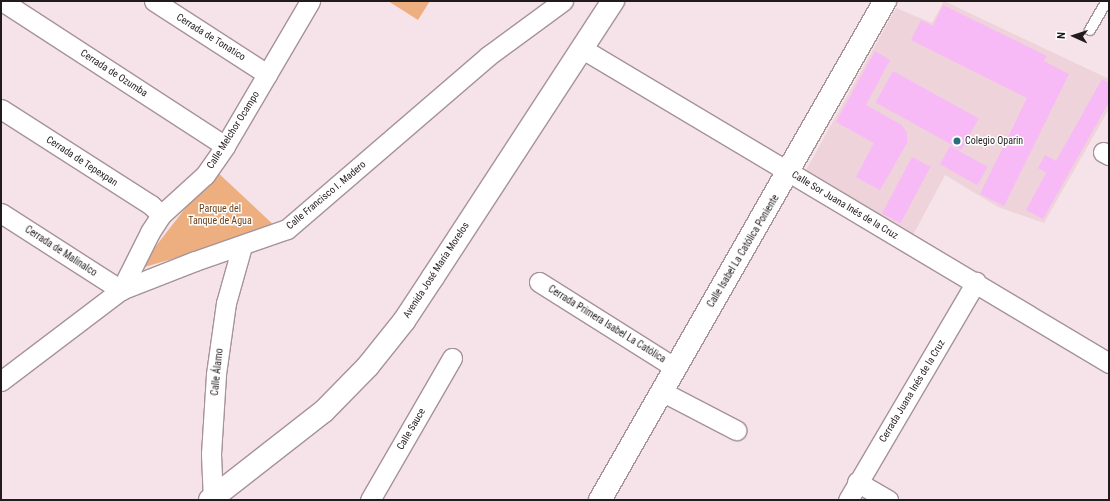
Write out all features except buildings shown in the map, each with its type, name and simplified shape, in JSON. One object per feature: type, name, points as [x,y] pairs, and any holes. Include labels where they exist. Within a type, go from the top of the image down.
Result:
[{"type":"main road","name":"Avenida José María Morelos","points":[[213,500],[324,411],[368,366],[429,283],[612,1]]},
{"type":"main road","name":"Calle Isabel La Católica Poniente","points":[[600,500],[660,391],[789,172],[885,1]]},
{"type":"street","name":"Cerrada de Ozumba","points":[[2,1],[225,146]]},
{"type":"street","name":"Cerrada de Tonatico","points":[[154,1],[267,74]]},
{"type":"street","name":"Calle Melchor Ocampo","points":[[121,290],[150,232],[161,215],[205,176],[225,146],[310,1]]},
{"type":"street","name":"Calle Francisco I. Madero","points":[[1,381],[121,290],[195,260],[242,246],[287,229],[488,56],[563,1]]},
{"type":"street","name":"Calle Sor Juana Inés de la Cruz","points":[[581,48],[976,282],[1109,363]]},
{"type":"street","name":"Cerrada de Tepexpan","points":[[1,109],[151,205],[161,215]]},
{"type":"street","name":"Cerrada de Malinalco","points":[[1,213],[121,290]]},
{"type":"street","name":"Calle Álamo","points":[[213,500],[211,454],[216,374],[226,303],[242,246]]},
{"type":"street","name":"Cerrada Primera Isabel La Católica","points":[[539,282],[674,367]]},
{"type":"street","name":"Cerrada Juana Inés de la Cruz","points":[[848,500],[857,482],[976,282]]},
{"type":"street","name":"Calle Sauce","points":[[370,500],[452,358]]},
{"type":"street","points":[[660,391],[736,430]]},
{"type":"street","points":[[857,482],[888,500]]},
{"type":"lane","points":[[1090,30],[1108,1]]},
{"type":"shaded area","name":"Colegio Oparin","points":[[944,1],[1109,79],[1109,109],[1044,223],[998,207],[945,175],[912,237],[805,172],[896,8],[932,23]]},
{"type":"green space","points":[[388,1],[430,1],[418,20]]},
{"type":"green space","name":"Parque del Tanque de Agua","points":[[215,170],[277,228],[138,269]]},
{"type":"place","name":"Colegio Oparin","points":[[957,141]]}]
